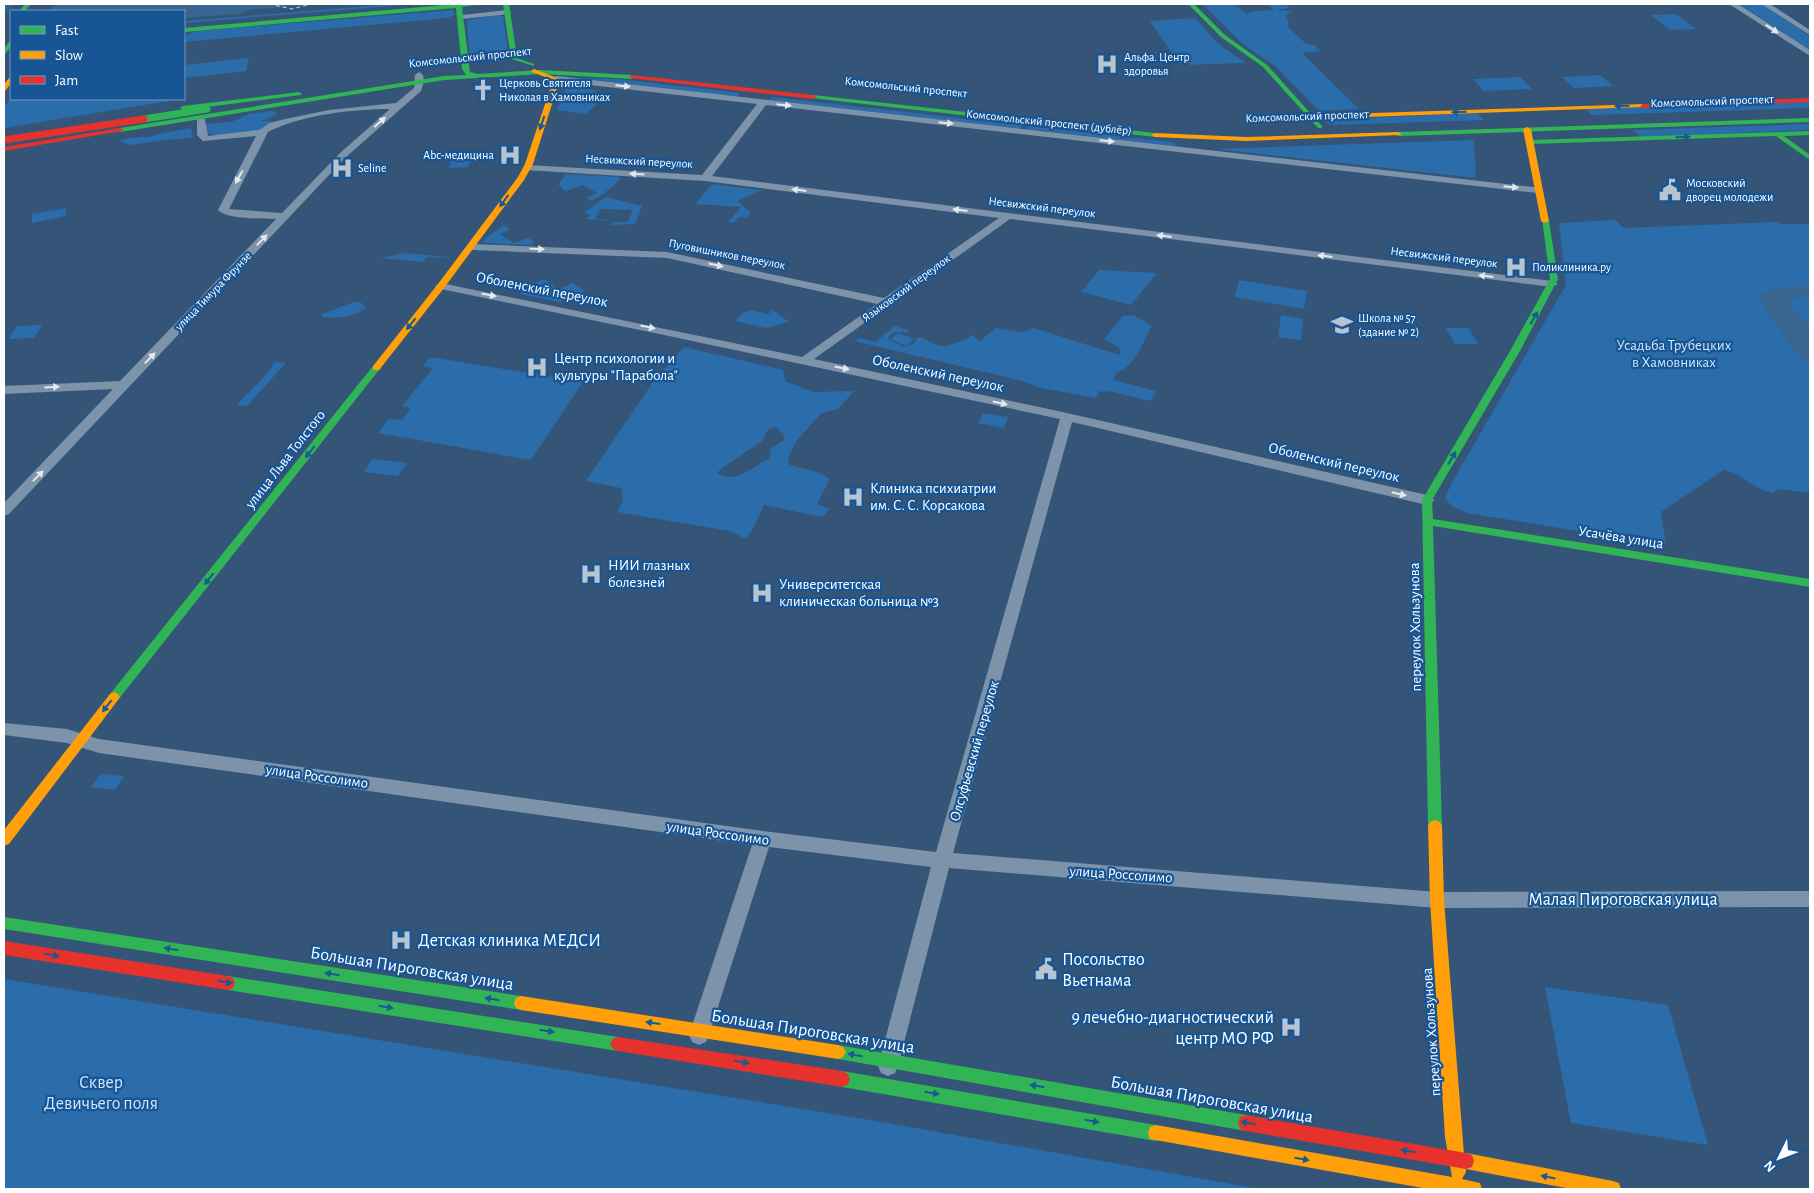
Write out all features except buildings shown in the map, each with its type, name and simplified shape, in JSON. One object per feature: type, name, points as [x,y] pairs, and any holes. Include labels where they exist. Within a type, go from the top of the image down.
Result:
[{"type":"main road","points":[[185,25],[436,4]]},
{"type":"main road","points":[[185,30],[460,9],[479,4]]},
{"type":"main road","points":[[1191,4],[1223,36],[1266,66],[1322,129]]},
{"type":"main road","points":[[507,8],[514,59],[533,68]]},
{"type":"main road","points":[[460,9],[470,72]]},
{"type":"main road","name":"Комсомольский проспект","points":[[533,68],[557,79]]},
{"type":"main road","name":"Комсомольский проспект","points":[[533,68],[613,75],[1166,137],[1223,140],[1810,120]]},
{"type":"main road","name":"Комсомольский проспект","points":[[6,142],[205,113],[419,78],[470,72],[533,68],[618,69],[1165,130],[1230,132],[1810,112]]},
{"type":"main road","name":"улица Льва Толстого","points":[[4,840],[471,247],[527,168],[557,79]]},
{"type":"main road","points":[[6,142],[208,104],[299,97]]},
{"type":"main road","name":"Комсомольский проспект","points":[[1312,117],[1810,100]]},
{"type":"main road","points":[[1707,124],[1756,134]]},
{"type":"main road","points":[[1427,500],[1515,352],[1555,275],[1527,129]]},
{"type":"main road","points":[[1530,142],[1810,133]]},
{"type":"main road","points":[[1776,134],[1810,158]]},
{"type":"main road","name":"переулок Хользунова","points":[[1427,500],[1437,900],[1456,1160],[1460,1187]]},
{"type":"main road","name":"Усачёва улица","points":[[1428,522],[1810,583]]},
{"type":"main road","name":"Большая Пироговская улица","points":[[4,923],[889,1060],[1613,1189]]},
{"type":"main road","points":[[4,948],[884,1085],[1474,1189]]},
{"type":"street","points":[[1733,4],[1810,54]]},
{"type":"street","points":[[1766,4],[1810,33]]},
{"type":"street","points":[[460,9],[507,8]]},
{"type":"street","name":"улица Тимура Фрунзе","points":[[4,511],[343,155],[418,89],[419,78]]},
{"type":"street","name":"Комсомольский проспект (дублёр)","points":[[557,79],[1538,190]]},
{"type":"street","points":[[705,178],[764,102]]},
{"type":"street","points":[[284,216],[229,213],[223,210],[261,133],[268,126],[284,121],[375,105],[398,106]]},
{"type":"street","points":[[205,113],[202,136],[206,139],[261,133]]},
{"type":"street","points":[[1166,137],[1180,142],[1180,150]]},
{"type":"street","points":[[1201,152],[1205,145],[1223,140]]},
{"type":"street","name":"Несвижский переулок","points":[[527,168],[705,178],[1552,284]]},
{"type":"street","name":"Языковский переулок","points":[[805,360],[1008,216]]},
{"type":"street","name":"Пуговишников переулок","points":[[471,247],[667,255],[886,302]]},
{"type":"street","name":"Оболенский переулок","points":[[441,286],[805,360],[1068,417],[1427,500]]},
{"type":"street","points":[[4,390],[124,384]]},
{"type":"street","name":"Олсуфьевский переулок","points":[[884,1085],[889,1060],[943,860],[1068,417]]},
{"type":"street","name":"улица Россолимо","points":[[4,729],[67,736],[80,742],[99,746],[763,839],[943,860],[1437,900]]},
{"type":"street","points":[[693,1054],[763,839]]},
{"type":"street","name":"Малая Пироговская улица","points":[[1437,900],[1810,899]]},
{"type":"green space","points":[[395,4],[418,4],[185,23],[185,21]]},
{"type":"green space","points":[[1202,4],[1234,4],[1247,14],[1255,11],[1274,10],[1268,4],[1285,4],[1290,8],[1276,10],[1293,11],[1286,15],[1289,24],[1287,26],[1305,43],[1314,45],[1321,51],[1302,53],[1359,109],[1319,111],[1275,66],[1244,45]]},
{"type":"green space","points":[[1740,4],[1761,4],[1810,36],[1810,50]]},
{"type":"green space","points":[[453,10],[455,15],[447,18],[185,42],[187,35],[196,31]]},
{"type":"green space","points":[[1676,14],[1696,29],[1670,30],[1651,15]]},
{"type":"green space","points":[[503,16],[509,58],[470,61],[467,20]]},
{"type":"green space","points":[[1195,18],[1216,42],[1246,63],[1180,65],[1150,21]]},
{"type":"green space","points":[[249,58],[246,71],[185,78],[185,65]]},
{"type":"green space","points":[[1600,75],[1613,86],[1574,88],[1562,77]]},
{"type":"green space","points":[[1520,77],[1532,89],[1484,91],[1473,79]]},
{"type":"green space","points":[[580,78],[617,79],[740,93],[737,97]]},
{"type":"green space","points":[[566,88],[597,90],[585,101],[597,104],[585,114],[557,110]]},
{"type":"green space","points":[[772,97],[1022,125],[1021,129],[770,100]]},
{"type":"green space","points":[[10,99],[175,100],[4,128],[4,107]]},
{"type":"green space","points":[[1810,101],[1810,108],[1592,115],[1585,109]]},
{"type":"green space","points":[[270,111],[277,114],[262,121],[271,121],[272,123],[259,131],[217,136],[206,132],[205,124],[231,122],[249,114]]},
{"type":"green space","points":[[1477,113],[1484,120],[1331,125],[1322,120]]},
{"type":"green space","points":[[1810,124],[1810,130],[1642,137],[1632,130]]},
{"type":"green space","points":[[1028,126],[1177,144],[1172,146],[1027,129]]},
{"type":"green space","points":[[191,128],[192,138],[130,145],[118,140],[149,137]]},
{"type":"green space","points":[[1474,140],[1476,178],[1216,149]]},
{"type":"green space","points":[[473,154],[468,167],[448,168],[454,155]]},
{"type":"green space","points":[[566,174],[619,177],[621,179],[602,195],[591,201],[586,198],[597,193],[583,185],[566,191],[558,185]]},
{"type":"green space","points":[[712,184],[762,190],[737,201],[751,213],[746,218],[739,217],[734,223],[728,222],[741,207],[695,204]]},
{"type":"green space","points":[[606,197],[642,206],[635,224],[611,225],[613,222],[628,222],[633,210],[600,209],[595,219],[606,221],[585,219],[590,215],[584,213]]},
{"type":"green space","points":[[66,208],[66,216],[32,223],[32,214]]},
{"type":"green space","name":"Усадьба Трубецких в Хамовниках","points":[[1615,220],[1624,228],[1777,222],[1781,224],[1810,224],[1810,493],[1778,489],[1773,493],[1724,470],[1661,512],[1666,545],[1652,538],[1636,535],[1616,534],[1615,537],[1467,513],[1452,506],[1447,501],[1445,498],[1451,484],[1566,285],[1559,223]]},
{"type":"green space","points":[[504,225],[510,229],[500,234],[514,243],[528,238],[535,242],[530,245],[483,243],[486,238]]},
{"type":"green space","points":[[405,253],[447,257],[427,257],[423,262],[381,258]]},
{"type":"green space","points":[[1099,270],[1157,273],[1131,305],[1081,292]]},
{"type":"green space","points":[[544,279],[559,289],[573,283],[585,291],[560,302],[519,294],[539,286],[535,283]]},
{"type":"green space","points":[[1239,280],[1307,291],[1304,309],[1235,297]]},
{"type":"green space","points":[[354,302],[360,302],[366,307],[352,315],[333,318],[322,317],[322,314]]},
{"type":"green space","points":[[752,310],[768,314],[773,310],[789,322],[766,328],[735,321],[743,313]]},
{"type":"green space","points":[[1133,315],[1152,326],[1133,360],[1128,366],[1116,373],[1113,380],[1156,391],[1151,401],[1108,391],[1100,391],[1096,398],[1041,388],[1022,381],[854,341],[859,338],[875,342],[895,326],[908,330],[909,333],[894,333],[888,339],[904,347],[913,344],[918,337],[937,345],[946,346],[972,335],[980,341],[996,328],[1022,332],[1034,328],[1119,355],[1121,349],[1104,339],[1123,316]]},
{"type":"green space","points":[[1281,315],[1303,319],[1301,340],[1278,337]]},
{"type":"green space","points":[[42,325],[34,338],[8,339],[17,326]]},
{"type":"green space","points":[[1446,328],[1468,328],[1478,344],[1455,344]]},
{"type":"green space","points":[[898,333],[914,339],[906,346],[890,339]]},
{"type":"green space","points":[[684,347],[783,370],[785,381],[813,392],[854,391],[838,409],[822,413],[796,441],[788,459],[790,465],[817,472],[830,479],[817,504],[830,509],[822,517],[764,505],[746,539],[730,531],[617,512],[623,501],[621,488],[586,481],[653,382]],"holes":[[[775,426],[783,434],[784,440],[771,448],[769,459],[738,476],[732,477],[717,473],[762,441],[768,430]]]},
{"type":"green space","points":[[430,357],[583,382],[531,460],[378,433],[389,419],[402,420],[411,408],[402,406],[433,368],[423,366]]},
{"type":"green space","points":[[274,362],[286,363],[247,406],[237,405],[270,370]]},
{"type":"green space","points":[[983,413],[1008,417],[1004,428],[978,423]]},
{"type":"green space","points":[[373,459],[407,463],[398,476],[364,472]]},
{"type":"green space","points":[[101,774],[124,776],[115,790],[91,787]]},
{"type":"green space","name":"Сквер Девичьего поля","points":[[4,979],[870,1120],[1260,1189],[4,1189]]},
{"type":"green space","points":[[1545,987],[1668,1005],[1708,1145],[1571,1123]]},
{"type":"shaded area","points":[[4,4],[325,4],[247,10],[240,14],[185,18],[185,10],[10,10],[4,30]]},
{"type":"shaded area","points":[[1810,286],[1810,296],[1789,299],[1789,302],[1810,329],[1810,360],[1797,355],[1757,296],[1776,288]]},
{"type":"pier","points":[[13,4],[55,4],[50,10],[10,10],[10,32],[4,33],[4,15]]},
{"type":"ferry route","points":[[269,4],[292,9],[311,4]]},
{"type":"traffic: fast","points":[[23,10],[28,4]]},
{"type":"traffic: fast","points":[[459,4],[465,69],[467,73],[475,75]]},
{"type":"traffic: fast","points":[[185,30],[479,4]]},
{"type":"traffic: fast","points":[[506,4],[514,59],[532,65]]},
{"type":"traffic: fast","points":[[1191,4],[1223,36],[1265,66],[1320,127]]},
{"type":"traffic: fast","points":[[4,52],[10,43]]},
{"type":"traffic: fast","points":[[120,130],[444,78],[541,72],[632,77]]},
{"type":"traffic: fast","points":[[183,108],[299,94]]},
{"type":"traffic: fast","points":[[813,97],[1155,135]]},
{"type":"traffic: fast","points":[[144,119],[207,109]]},
{"type":"traffic: fast","points":[[1398,134],[1810,120]]},
{"type":"traffic: fast","points":[[1530,142],[1810,133]]},
{"type":"traffic: fast","points":[[1777,134],[1810,158]]},
{"type":"traffic: fast","points":[[1435,826],[1427,500],[1515,351],[1554,279],[1545,221]]},
{"type":"traffic: fast","points":[[114,697],[376,368]]},
{"type":"traffic: fast","points":[[1428,522],[1810,583]]},
{"type":"traffic: fast","points":[[4,923],[521,1003]]},
{"type":"traffic: fast","points":[[228,983],[618,1044]]},
{"type":"traffic: fast","points":[[838,1052],[1246,1123]]},
{"type":"traffic: fast","points":[[842,1079],[1156,1133]]},
{"type":"traffic: slow","points":[[4,42],[10,42]]},
{"type":"traffic: slow","points":[[376,368],[441,286],[521,178],[529,164],[557,79],[534,71]]},
{"type":"traffic: slow","points":[[4,89],[10,80]]},
{"type":"traffic: slow","points":[[1312,117],[1643,106]]},
{"type":"traffic: slow","points":[[1527,129],[1545,221]]},
{"type":"traffic: slow","points":[[1155,135],[1215,139],[1276,139],[1398,134]]},
{"type":"traffic: slow","points":[[4,840],[114,697]]},
{"type":"traffic: slow","points":[[1435,826],[1437,900],[1453,1137],[1458,1172]]},
{"type":"traffic: slow","points":[[521,1003],[838,1052]]},
{"type":"traffic: slow","points":[[1156,1133],[1474,1189]]},
{"type":"traffic: slow","points":[[1466,1161],[1613,1189]]},
{"type":"traffic: jam","points":[[632,77],[813,97]]},
{"type":"traffic: jam","points":[[1643,106],[1810,100]]},
{"type":"traffic: jam","points":[[4,140],[144,119]]},
{"type":"traffic: jam","points":[[4,149],[120,130]]},
{"type":"traffic: jam","points":[[4,948],[228,983]]},
{"type":"traffic: jam","points":[[618,1044],[842,1079]]},
{"type":"traffic: jam","points":[[1246,1123],[1466,1161]]},
{"type":"place","name":"Альфа. Центр здоровья","points":[[1107,64]]},
{"type":"place","name":"Церковь Святителя Николая в Хамовниках","points":[[483,90]]},
{"type":"place","name":"Abc-медицина","points":[[510,155]]},
{"type":"place","name":"Seline","points":[[342,168]]},
{"type":"place","name":"Московский дворец молодежи","points":[[1670,190]]},
{"type":"place","name":"Поликлиника.ру","points":[[1516,267]]},
{"type":"place","name":"Школа № 57 (здание № 2)","points":[[1342,325]]},
{"type":"place","name":"Центр психологии и культуры \"Парабола\"","points":[[537,367]]},
{"type":"place","name":"Клиника психиатрии им. С. С. Корсакова","points":[[853,497]]},
{"type":"place","name":"НИИ глазных болезней","points":[[591,574]]},
{"type":"place","name":"Университетская клиническая больница №3","points":[[762,593]]},
{"type":"place","name":"Детская клиника МЕДСИ","points":[[401,940]]},
{"type":"place","name":"Посольство Вьетнама","points":[[1046,969]]},
{"type":"place","name":"9 лечебно-диагностический центр МО РФ","points":[[1291,1027]]}]
